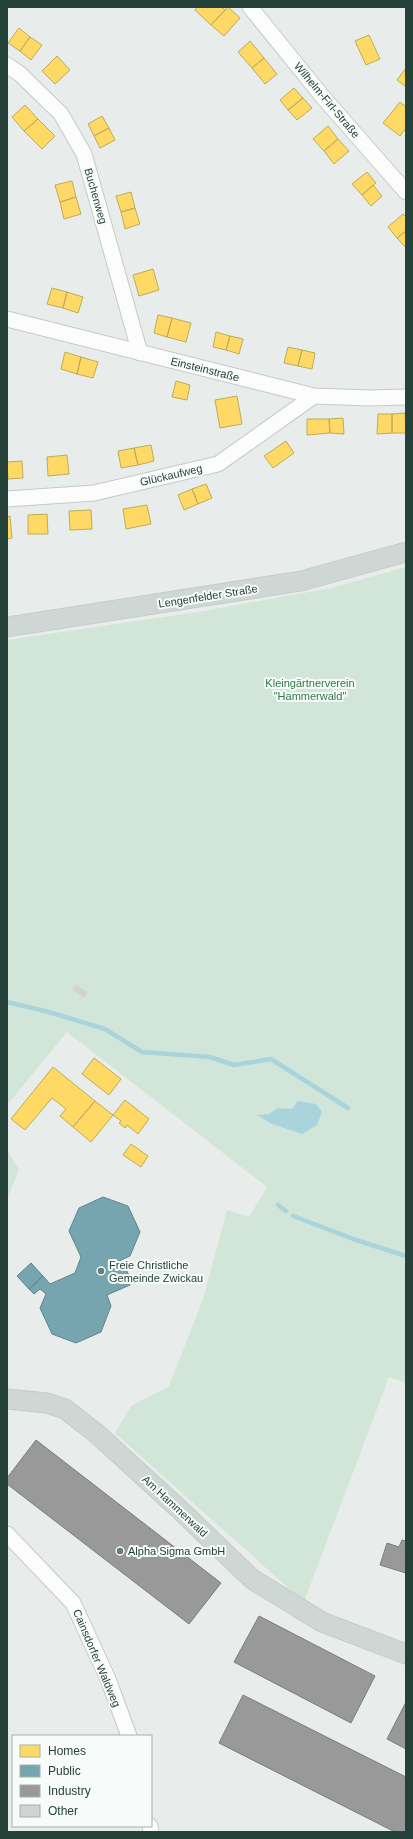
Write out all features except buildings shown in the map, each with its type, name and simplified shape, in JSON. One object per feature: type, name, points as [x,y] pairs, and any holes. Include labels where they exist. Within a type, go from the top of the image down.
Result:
[{"type":"main road","name":"Lengenfelder Straße","points":[[7,627],[301,581],[406,552]]},
{"type":"main road","name":"Am Hammerwald","points":[[7,1399],[47,1403],[65,1409],[96,1433],[178,1508],[252,1579],[322,1622],[406,1654]]},
{"type":"street","name":"Wilhelm-Firl-Straße","points":[[250,7],[322,96],[406,192]]},
{"type":"street","name":"Buchenweg","points":[[7,65],[20,74],[61,114],[84,154],[140,353]]},
{"type":"street","name":"Einsteinstraße","points":[[7,319],[314,396],[368,398],[406,397]]},
{"type":"street","name":"Glückaufweg","points":[[7,499],[94,493],[218,464],[314,396]]},
{"type":"street","name":"Cainsdorfer Waldweg","points":[[7,1534],[73,1603],[108,1679],[129,1735]]},
{"type":"green space","name":"Kleingärtnerverein \"Hammerwald\"","points":[[406,567],[406,1383],[389,1377],[304,1602],[115,1433],[131,1406],[169,1386],[203,1299],[227,1210],[249,1217],[267,1187],[67,1032],[7,1105],[7,640],[204,611],[331,588]]},
{"type":"green space","points":[[7,1149],[19,1170],[7,1199]]},
{"type":"water","points":[[298,1101],[316,1104],[322,1112],[317,1125],[302,1134],[272,1124],[257,1115],[269,1114],[278,1108],[292,1109]]},
{"type":"waterway","points":[[7,1002],[49,1012],[105,1029],[142,1052],[210,1057],[234,1065],[271,1059],[348,1108]]},
{"type":"waterway","points":[[278,1205],[286,1211]]},
{"type":"waterway","points":[[293,1216],[356,1240],[406,1256]]},
{"type":"place","name":"Freie Christliche Gemeinde Zwickau","points":[[101,1271]]},
{"type":"place","name":"Alpha Sigma GmbH","points":[[120,1551]]}]
